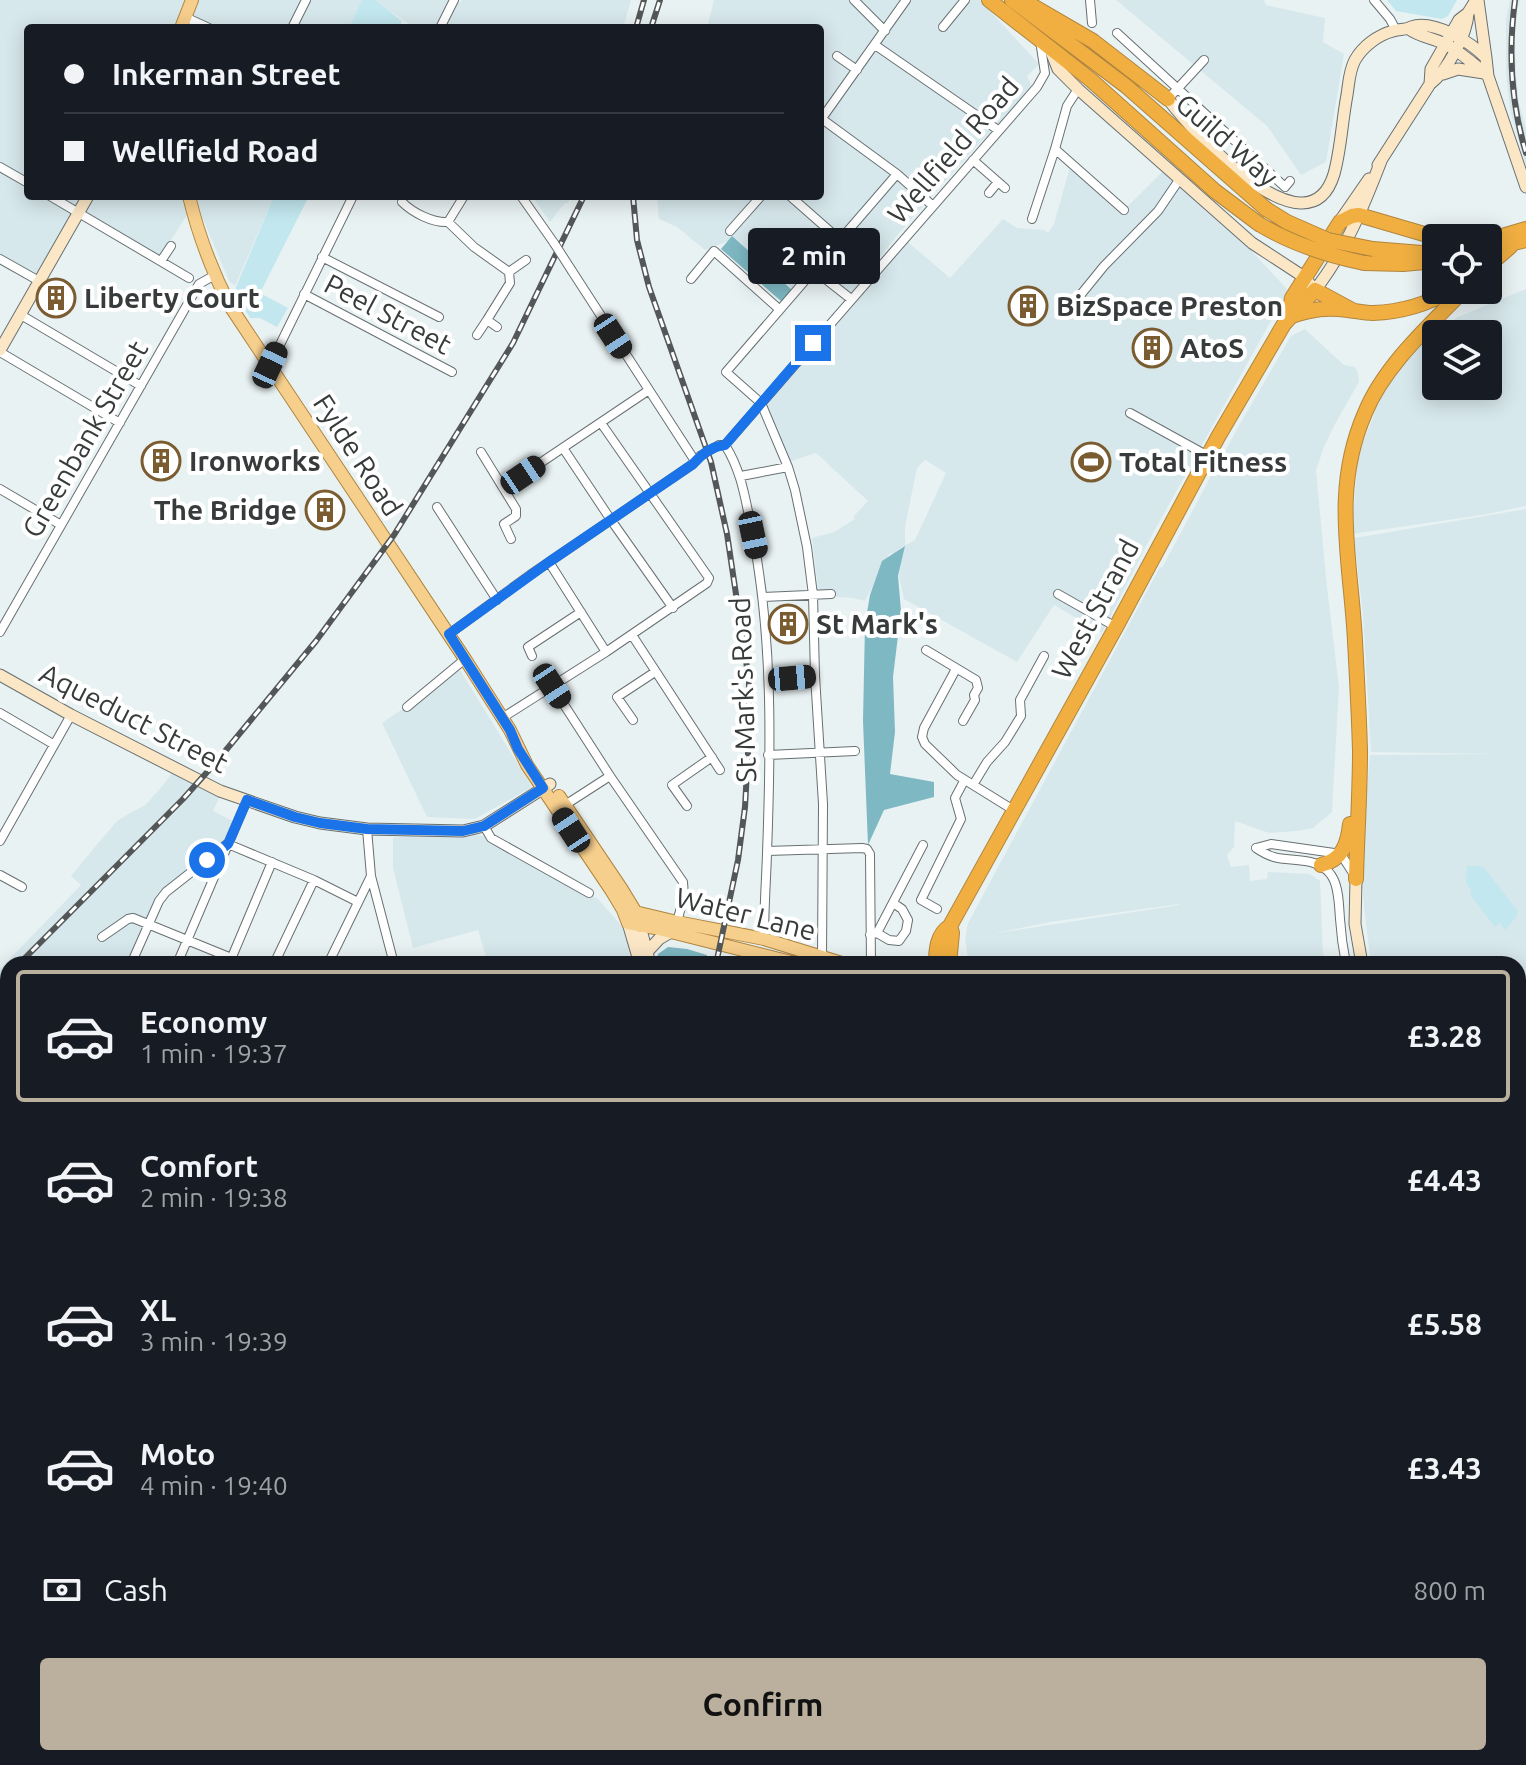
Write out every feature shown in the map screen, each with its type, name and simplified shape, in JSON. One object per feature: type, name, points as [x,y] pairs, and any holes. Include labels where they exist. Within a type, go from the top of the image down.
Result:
[{"type":"highway","name":"Guild Way","points":[[989,0],[1118,102],[1215,191],[1259,224],[1306,248],[1338,258],[1364,263],[1422,262]]},
{"type":"highway","name":"Guild Way","points":[[1012,0],[1126,86],[1266,209],[1287,222],[1328,240],[1373,249],[1422,253]]},
{"type":"highway","points":[[1022,0],[1093,41],[1172,93]]},
{"type":"highway","points":[[1340,222],[1359,215],[1422,233]]},
{"type":"highway","name":"West Strand","points":[[1288,318],[1290,302],[1340,222]]},
{"type":"highway","points":[[1502,254],[1520,238]]},
{"type":"highway","points":[[1315,290],[1352,310]]},
{"type":"highway","name":"West Strand","points":[[936,956],[937,944],[944,929],[950,926],[1015,811],[1208,456],[1288,318],[1315,290]]},
{"type":"highway","points":[[1288,318],[1314,309],[1375,313],[1423,304]]},
{"type":"highway","points":[[1356,879],[1360,752],[1355,637],[1344,514],[1350,456],[1364,413],[1389,371],[1451,304]]},
{"type":"highway","points":[[1321,865],[1340,855],[1348,840],[1360,752]]},
{"type":"highway","name":"West Strand","points":[[949,956],[950,926]]},
{"type":"highway","points":[[950,942],[957,956]]},
{"type":"main road","points":[[183,22],[192,0]]},
{"type":"main road","name":"Fylde Road","points":[[190,200],[215,275],[230,306],[449,634],[506,724],[518,749],[546,786],[631,918]]},
{"type":"main road","name":"Fylde Road","points":[[546,786],[565,805],[618,883],[631,918]]},
{"type":"main road","name":"Water Lane","points":[[631,918],[764,939],[819,956]]},
{"type":"main road","name":"Water Lane","points":[[674,927],[772,956]]},
{"type":"street","points":[[292,0],[305,2],[294,24]]},
{"type":"street","points":[[854,0],[885,31]]},
{"type":"street","points":[[824,116],[906,0]]},
{"type":"street","points":[[943,27],[965,0]]},
{"type":"street","points":[[1090,0],[1092,23]]},
{"type":"street","points":[[1374,0],[1396,30]]},
{"type":"street","points":[[1441,75],[1459,20],[1477,0]]},
{"type":"street","points":[[1477,0],[1486,75],[1526,187]]},
{"type":"street","points":[[442,24],[452,2]]},
{"type":"street","points":[[1172,93],[1185,122],[1225,160],[1259,187],[1296,204],[1315,199],[1330,184],[1349,75],[1356,59],[1374,39],[1418,24],[1433,26],[1486,75]]},
{"type":"street","points":[[1117,33],[1172,93],[1287,187]]},
{"type":"street","points":[[1453,42],[1473,47],[1486,58]]},
{"type":"street","points":[[1430,84],[1431,69],[1453,42]]},
{"type":"street","points":[[1045,44],[1058,69],[1078,89],[1252,243],[1304,277],[1315,290],[1359,215],[1381,161]]},
{"type":"street","name":"Wellfield Road","points":[[449,634],[698,458],[722,445],[1037,87],[1045,73],[1045,44]]},
{"type":"street","points":[[875,45],[998,130]]},
{"type":"street","points":[[837,56],[857,70]]},
{"type":"street","points":[[1172,93],[1204,60]]},
{"type":"street","points":[[1340,222],[1430,84],[1441,75],[1458,69],[1486,75]]},
{"type":"street","name":"Wellfield Road","points":[[1045,73],[1062,74]]},
{"type":"street","points":[[1032,219],[1067,106],[1078,89]]},
{"type":"street","points":[[824,122],[897,174],[933,206]]},
{"type":"street","points":[[1055,149],[1124,210]]},
{"type":"street","points":[[973,160],[1002,185],[989,193]]},
{"type":"street","points":[[0,167],[24,181]]},
{"type":"street","points":[[822,956],[824,849],[813,595],[807,547],[788,467],[761,403],[726,372],[897,174]]},
{"type":"street","points":[[1078,298],[1104,266],[1158,211],[1179,180]]},
{"type":"street","points":[[57,200],[189,278]]},
{"type":"street","points":[[86,200],[0,351],[120,423]]},
{"type":"street","points":[[270,365],[351,200]]},
{"type":"street","points":[[448,222],[461,200]]},
{"type":"street","points":[[524,200],[649,390],[698,458]]},
{"type":"street","points":[[730,231],[757,200]]},
{"type":"street","points":[[795,200],[840,240]]},
{"type":"street","points":[[404,208],[432,220],[448,222],[474,247],[509,272],[510,283],[477,335]]},
{"type":"street","points":[[161,261],[171,246]]},
{"type":"street","points":[[691,279],[714,251],[779,309]]},
{"type":"street","points":[[322,257],[439,317]]},
{"type":"street","points":[[0,259],[39,281]]},
{"type":"street","points":[[509,272],[526,260]]},
{"type":"street","points":[[814,270],[851,299]]},
{"type":"street","points":[[1304,277],[1329,270]]},
{"type":"street","name":"Greenbank Street","points":[[0,632],[199,284],[215,275]]},
{"type":"street","points":[[412,303],[417,293]]},
{"type":"street","name":"Peel Street","points":[[304,294],[452,372]]},
{"type":"street","points":[[21,315],[141,386]]},
{"type":"street","points":[[487,320],[497,327]]},
{"type":"street","points":[[503,488],[649,390]]},
{"type":"street","points":[[1130,413],[1208,456]]},
{"type":"street","points":[[506,724],[552,686],[673,608],[707,583],[709,578],[601,423]]},
{"type":"street","name":"St Mark's Road","points":[[722,445],[734,457],[741,476],[763,597],[770,680],[764,939]]},
{"type":"street","points":[[563,448],[673,608]]},
{"type":"street","points":[[481,452],[516,509],[516,516],[504,524],[511,539]]},
{"type":"street","points":[[741,476],[788,467]]},
{"type":"street","points":[[0,489],[61,525]]},
{"type":"street","points":[[437,507],[497,600]]},
{"type":"street","points":[[549,562],[606,652]]},
{"type":"street","points":[[763,597],[831,594]]},
{"type":"street","points":[[1058,594],[1116,627]]},
{"type":"street","points":[[532,656],[528,647],[581,612]]},
{"type":"street","points":[[632,635],[720,770]]},
{"type":"street","points":[[926,650],[976,680],[975,700],[963,721]]},
{"type":"street","points":[[937,909],[921,900],[961,819],[955,798],[1005,742],[1021,716],[1020,700],[1044,656]]},
{"type":"street","points":[[407,707],[465,659]]},
{"type":"street","points":[[956,669],[922,737],[925,744],[969,783],[1015,811]]},
{"type":"street","points":[[633,720],[617,697],[655,672]]},
{"type":"street","name":"Aqueduct Street","points":[[0,675],[220,791],[320,823],[367,829],[463,831],[484,826],[546,786]]},
{"type":"street","points":[[770,680],[815,676]]},
{"type":"street","points":[[552,686],[683,882],[684,896],[674,927],[659,939],[650,956]]},
{"type":"street","points":[[0,713],[53,744]]},
{"type":"street","points":[[0,841],[71,715]]},
{"type":"street","points":[[768,755],[855,751]]},
{"type":"street","points":[[687,806],[672,785],[712,757]]},
{"type":"street","points":[[565,805],[610,776]]},
{"type":"street","points":[[180,956],[247,800]]},
{"type":"street","points":[[0,818],[9,824]]},
{"type":"street","points":[[484,826],[491,838],[589,893]]},
{"type":"street","points":[[367,829],[371,876],[392,956]]},
{"type":"street","points":[[228,844],[358,902]]},
{"type":"street","points":[[135,956],[166,892],[228,844]]},
{"type":"street","points":[[1345,956],[1337,886],[1331,875],[1321,865],[1270,858],[1256,848],[1271,844],[1340,855],[1356,879],[1355,924],[1361,956]]},
{"type":"street","points":[[874,934],[923,845]]},
{"type":"street","points":[[767,851],[867,849],[870,854],[874,934],[872,956]]},
{"type":"street","points":[[233,956],[272,862]]},
{"type":"street","points":[[0,875],[22,887]]},
{"type":"street","points":[[332,956],[371,876]]},
{"type":"street","points":[[278,956],[314,880]]},
{"type":"street","points":[[874,934],[899,941],[906,931],[908,920],[902,909],[893,903]]},
{"type":"street","points":[[631,918],[648,956]]},
{"type":"street","points":[[631,918],[638,956]]},
{"type":"street","points":[[102,937],[128,919],[137,919],[221,956]]},
{"type":"shaded area","points":[[0,0],[363,0],[351,24],[24,24],[24,200],[192,200],[187,215],[160,257],[77,207],[36,276],[0,256]]},
{"type":"shaded area","points":[[362,0],[375,0],[402,21],[401,24],[351,24]]},
{"type":"shaded area","points":[[373,0],[458,0],[460,3],[462,0],[631,0],[624,24],[409,24]]},
{"type":"shaded area","points":[[714,0],[980,0],[1039,64],[1027,76],[1033,89],[900,232],[845,301],[813,274],[796,292],[733,239],[705,250],[677,227],[659,219],[657,200],[824,200],[824,24],[708,24]]},
{"type":"shaded area","points":[[1116,0],[1264,0],[1266,5],[1325,18],[1323,42],[1344,54],[1326,162],[1301,175],[1267,126]]},
{"type":"shaded area","points":[[1387,0],[1457,0],[1448,16],[1442,19],[1396,11]]},
{"type":"shaded area","points":[[1510,0],[1520,0],[1515,40],[1516,73],[1519,103],[1526,128],[1526,167],[1510,110],[1506,73],[1506,19]]},
{"type":"shaded area","points":[[1071,163],[1124,210],[1166,168],[1208,204],[1287,292],[1146,546],[1102,633],[1054,605],[1017,662],[904,599],[899,576],[904,546],[890,553],[865,601],[819,596],[812,538],[834,532],[855,519],[853,517],[868,501],[816,453],[782,464],[762,411],[908,242],[950,278],[1003,219],[1017,228],[1048,233],[1054,224]],"holes":[[[925,460],[946,473],[915,540],[905,545],[905,527],[917,468]]]},
{"type":"shaded area","points":[[198,200],[272,200],[235,286],[229,281]]},
{"type":"shaded area","points":[[272,200],[307,200],[260,293],[288,308],[277,327],[260,318],[250,318],[234,292]]},
{"type":"shaded area","points":[[535,200],[569,200],[565,203],[550,222]]},
{"type":"shaded area","points":[[732,236],[792,290],[782,302],[721,249]]},
{"type":"shaded area","points":[[1526,289],[1526,506],[1352,534],[1358,455],[1385,387],[1416,346],[1422,342],[1422,400],[1502,400],[1502,320],[1454,320],[1490,304],[1502,304],[1502,299]]},
{"type":"shaded area","points":[[1305,329],[1344,365],[1355,367],[1359,382],[1335,424],[1316,470],[1339,687],[1332,812],[1313,828],[1297,831],[1269,833],[1235,821],[1234,847],[1227,855],[1231,867],[1249,865],[1250,881],[1267,879],[1268,872],[1310,874],[1320,881],[1325,956],[968,956],[965,939],[968,923],[1160,567],[1211,476],[1220,472],[1227,460],[1225,451],[1291,336]],"holes":[[[1179,904],[1179,905],[996,933],[1050,922]]]},
{"type":"shaded area","points":[[1526,509],[1526,956],[1370,956],[1361,863],[1370,755],[1496,754],[1371,752],[1363,615],[1354,538]]},
{"type":"shaded area","points":[[905,546],[898,576],[901,611],[893,677],[895,732],[890,774],[934,782],[934,797],[884,810],[868,845],[863,721],[865,624],[870,595],[882,561]]},
{"type":"shaded area","points":[[460,670],[532,787],[475,819],[427,817],[382,723]]},
{"type":"shaded area","points":[[172,773],[221,794],[213,811],[235,822],[226,844],[165,890],[133,956],[13,956],[81,885],[71,876],[118,820],[145,805]]},
{"type":"shaded area","points":[[451,830],[491,838],[599,900],[633,939],[638,956],[486,956],[478,930],[413,948],[393,868],[393,838]]},
{"type":"shaded area","points":[[1467,866],[1483,866],[1517,910],[1517,916],[1505,930],[1500,923],[1495,927],[1471,896],[1466,883]]},
{"type":"shaded area","points":[[668,947],[707,955],[658,956]]},
{"type":"railway","points":[[637,24],[644,0]]},
{"type":"railway","points":[[652,24],[660,0]]},
{"type":"railway","points":[[1515,0],[1512,77],[1526,153]]},
{"type":"railway","points":[[27,956],[217,761],[316,641],[394,535],[513,343],[582,200]]},
{"type":"railway","points":[[633,200],[637,240],[649,287],[711,462],[727,534],[749,681],[745,807],[738,860],[718,956]]},
{"type":"place","name":"Liberty Court","points":[[56,298]]},
{"type":"place","name":"BizSpace Preston","points":[[1028,306]]},
{"type":"place","name":"AtoS","points":[[1152,348]]},
{"type":"place","name":"Ironworks","points":[[161,461]]},
{"type":"place","name":"Total Fitness","points":[[1091,462]]},
{"type":"place","name":"The Bridge","points":[[325,510]]},
{"type":"place","name":"St Mark's","points":[[788,624]]},
{"type":"route","points":[[207,860],[228,844],[247,800],[320,823],[367,829],[463,831],[484,826],[543,788],[449,634],[693,464],[700,456],[719,445],[725,445],[813,343]]}]
